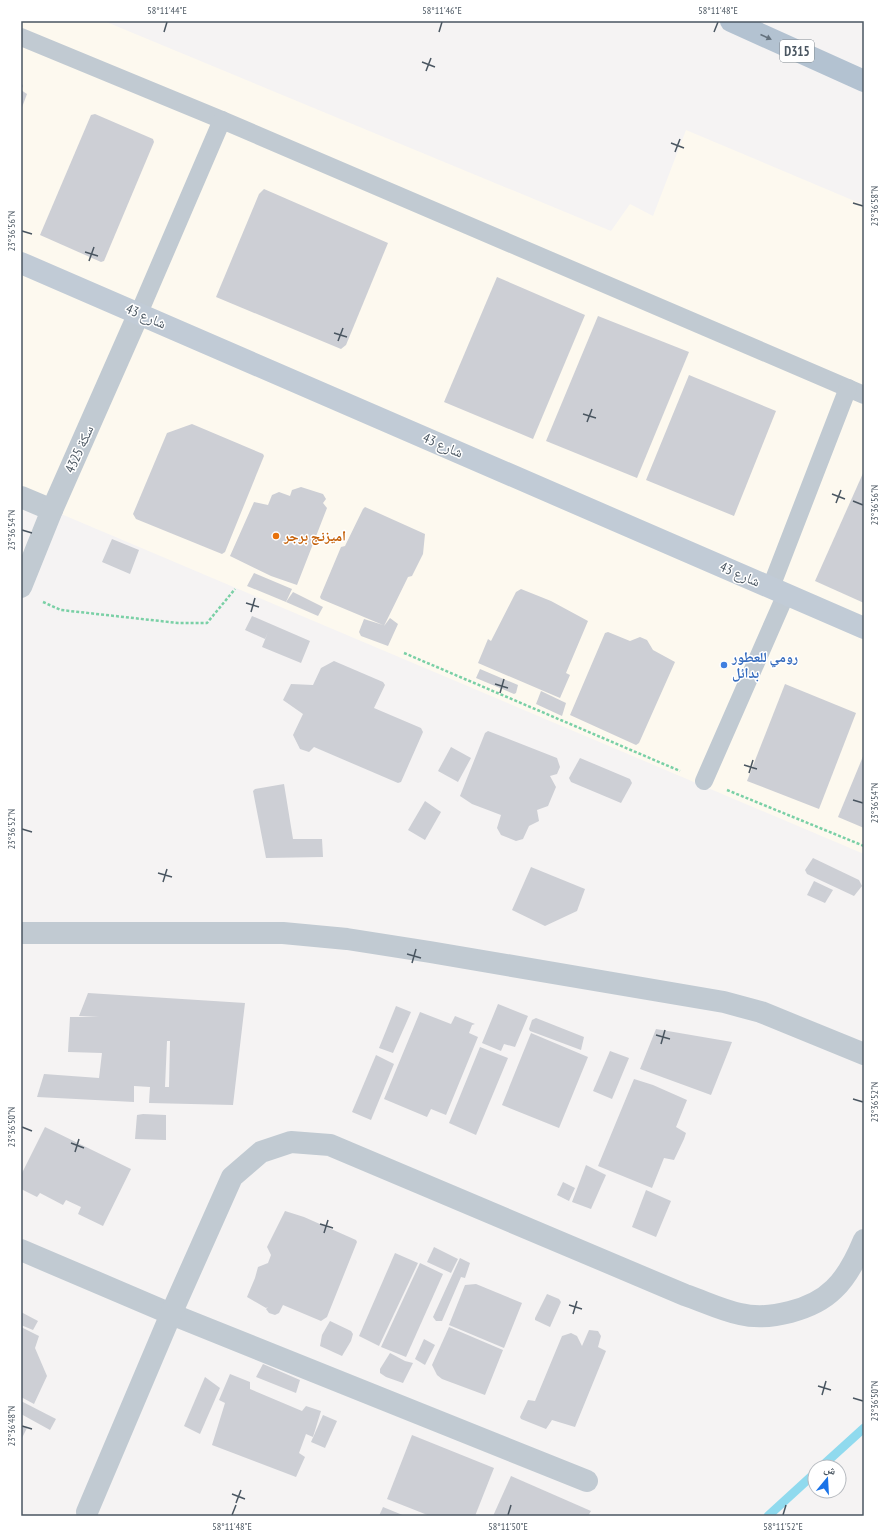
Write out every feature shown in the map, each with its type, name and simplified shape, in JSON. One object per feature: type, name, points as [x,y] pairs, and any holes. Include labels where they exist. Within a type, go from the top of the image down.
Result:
[{"type":"main road","name":"D315","points":[[731,21],[864,81]]},
{"type":"street","name":"شارع 43","points":[[21,263],[864,628]]},
{"type":"street","name":"سكة 4325","points":[[21,587],[52,510],[139,313]]},
{"type":"street","points":[[21,497],[52,510]]},
{"type":"street","points":[[21,933],[283,933],[347,939],[724,1002],[761,1012],[864,1054]]},
{"type":"street","points":[[87,1512],[171,1314],[232,1177],[261,1152],[291,1142],[330,1145],[685,1295],[740,1314],[759,1317],[783,1314],[823,1298],[834,1290],[844,1279],[864,1240]]},
{"type":"street","points":[[21,1250],[171,1314],[588,1481]]},
{"type":"lane","points":[[21,37],[222,120],[856,392],[704,780]]},
{"type":"lane","points":[[139,313],[222,120]]},
{"type":"path","points":[[41,601],[61,610],[178,623],[207,622],[235,589]]},
{"type":"path","points":[[404,653],[864,846]]},
{"type":"shaded area","points":[[21,21],[104,21],[611,231],[630,204],[653,216],[686,130],[864,205],[864,854],[21,497]]},
{"type":"building","points":[[21,90],[27,94],[21,110]]},
{"type":"building","points":[[95,114],[153,139],[154,142],[104,261],[101,262],[40,235],[91,115]]},
{"type":"building","points":[[264,189],[388,243],[346,345],[341,349],[216,297],[259,194]]},
{"type":"building","points":[[497,277],[585,315],[533,439],[444,402]]},
{"type":"building","points":[[598,316],[689,352],[637,478],[546,441]]},
{"type":"building","points":[[689,375],[776,411],[734,516],[646,480]]},
{"type":"building","points":[[192,424],[263,454],[264,456],[225,552],[222,554],[136,519],[133,514],[167,433]]},
{"type":"building","points":[[864,471],[864,603],[815,581]]},
{"type":"building","points":[[301,487],[323,494],[326,499],[323,503],[327,508],[297,585],[271,576],[230,556],[254,502],[268,505],[272,495],[279,492],[290,496],[292,490]]},
{"type":"building","points":[[365,507],[425,534],[423,554],[412,576],[408,577],[384,626],[390,618],[398,624],[388,646],[361,636],[359,632],[364,619],[383,625],[321,599],[320,597],[341,547],[345,546]]},
{"type":"building","points":[[112,539],[139,550],[130,574],[102,562]]},
{"type":"building","points":[[254,573],[292,589],[286,602],[247,586]]},
{"type":"building","points":[[521,589],[551,601],[588,621],[566,673],[570,675],[560,698],[478,663],[488,639],[491,641],[516,592]]},
{"type":"building","points":[[293,592],[323,607],[318,616],[286,602]]},
{"type":"building","points":[[252,616],[310,641],[301,663],[262,647],[268,632],[265,639],[245,630]]},
{"type":"building","points":[[608,632],[630,641],[640,637],[647,640],[653,650],[675,662],[639,743],[636,745],[570,715],[605,633]]},
{"type":"building","points":[[334,661],[383,682],[385,685],[374,708],[421,728],[423,732],[401,782],[398,783],[314,747],[309,752],[300,749],[293,735],[303,714],[283,700],[291,684],[313,685],[321,668]]},
{"type":"building","points":[[480,669],[518,685],[516,693],[514,694],[476,678]]},
{"type":"building","points":[[785,684],[856,713],[819,809],[747,781]]},
{"type":"building","points":[[541,691],[566,703],[562,716],[536,704]]},
{"type":"building","points":[[488,731],[557,758],[560,767],[557,774],[550,776],[556,787],[548,806],[537,810],[539,821],[529,826],[523,839],[516,841],[501,835],[497,828],[501,815],[472,804],[460,796],[485,733]]},
{"type":"building","points":[[451,747],[471,758],[458,782],[438,771]]},
{"type":"building","points":[[864,754],[864,828],[838,817]]},
{"type":"building","points":[[580,758],[630,779],[632,783],[621,803],[571,782],[569,778]]},
{"type":"building","points":[[284,784],[293,839],[322,839],[323,857],[266,858],[253,791],[255,789]]},
{"type":"building","points":[[425,801],[441,812],[425,840],[408,830]]},
{"type":"building","points":[[813,858],[859,880],[862,886],[854,896],[807,874],[805,870]]},
{"type":"building","points":[[531,867],[585,889],[577,911],[545,926],[512,910]]},
{"type":"building","points":[[814,881],[833,890],[825,903],[807,895]]},
{"type":"building","points":[[88,993],[245,1003],[233,1105],[149,1103],[150,1087],[134,1086],[134,1102],[37,1097],[44,1074],[99,1078],[102,1053],[68,1052],[70,1017],[99,1017],[79,1016]],"holes":[[[167,1041],[170,1041],[169,1087],[165,1087]]]},
{"type":"building","points":[[498,1004],[528,1016],[515,1047],[504,1044],[501,1051],[482,1043]]},
{"type":"building","points":[[396,1006],[411,1012],[393,1053],[379,1048]]},
{"type":"building","points":[[420,1012],[451,1024],[455,1016],[475,1024],[472,1025],[469,1033],[478,1037],[446,1115],[431,1109],[427,1117],[384,1099]]},
{"type":"building","points":[[536,1018],[584,1037],[581,1050],[530,1031],[529,1029],[532,1020]]},
{"type":"building","points":[[656,1029],[732,1042],[711,1095],[640,1069]]},
{"type":"building","points":[[531,1033],[588,1057],[559,1128],[502,1105]]},
{"type":"building","points":[[480,1047],[508,1058],[476,1135],[449,1123]]},
{"type":"building","points":[[610,1051],[629,1058],[612,1099],[593,1091]]},
{"type":"building","points":[[376,1055],[394,1064],[371,1120],[352,1112]]},
{"type":"building","points":[[634,1079],[653,1085],[687,1100],[676,1127],[686,1133],[684,1139],[674,1160],[664,1158],[652,1188],[598,1166]]},
{"type":"building","points":[[137,1115],[166,1115],[166,1140],[135,1139]]},
{"type":"building","points":[[45,1127],[131,1169],[103,1226],[78,1214],[81,1207],[66,1200],[63,1205],[40,1193],[37,1197],[21,1189],[21,1175]]},
{"type":"building","points":[[586,1165],[606,1175],[591,1209],[572,1202]]},
{"type":"building","points":[[563,1182],[575,1188],[569,1201],[557,1195]]},
{"type":"building","points":[[646,1190],[671,1201],[656,1237],[632,1227]]},
{"type":"building","points":[[285,1211],[304,1217],[356,1240],[357,1242],[327,1317],[321,1321],[283,1305],[279,1313],[275,1315],[269,1313],[266,1309],[268,1307],[266,1308],[247,1297],[258,1267],[268,1263],[271,1255],[267,1247]]},
{"type":"building","points":[[434,1247],[458,1259],[451,1273],[427,1262]]},
{"type":"building","points":[[395,1253],[418,1263],[379,1346],[359,1336]]},
{"type":"building","points":[[460,1258],[470,1263],[465,1278],[461,1277],[442,1321],[436,1321],[433,1317]]},
{"type":"building","points":[[420,1263],[443,1274],[406,1357],[381,1347]]},
{"type":"building","points":[[476,1284],[522,1303],[504,1348],[449,1325],[465,1285]]},
{"type":"building","points":[[547,1294],[559,1299],[561,1302],[550,1327],[535,1320]]},
{"type":"building","points":[[21,1312],[38,1321],[33,1330],[21,1325]]},
{"type":"building","points":[[330,1321],[351,1331],[353,1334],[351,1341],[342,1356],[320,1346],[322,1335]]},
{"type":"building","points":[[21,1327],[39,1336],[35,1348],[47,1376],[34,1404],[21,1397]]},
{"type":"building","points":[[449,1327],[503,1350],[485,1395],[442,1379],[437,1375],[432,1365]]},
{"type":"building","points":[[589,1330],[598,1331],[601,1336],[598,1347],[606,1351],[575,1427],[552,1420],[546,1429],[521,1419],[520,1417],[528,1400],[535,1401],[562,1336],[571,1333],[577,1336],[582,1346]]},
{"type":"building","points":[[424,1339],[435,1345],[425,1365],[415,1359]]},
{"type":"building","points":[[390,1353],[405,1361],[413,1363],[403,1383],[386,1377],[380,1373],[380,1369]]},
{"type":"building","points":[[263,1364],[300,1380],[296,1393],[256,1377]]},
{"type":"building","points":[[230,1374],[250,1382],[250,1389],[302,1411],[306,1406],[321,1411],[313,1437],[306,1434],[299,1453],[305,1457],[296,1477],[212,1445],[225,1403],[219,1400]]},
{"type":"building","points":[[205,1377],[220,1388],[200,1434],[184,1426]]},
{"type":"building","points":[[21,1401],[56,1419],[50,1430],[21,1414]]},
{"type":"building","points":[[323,1415],[337,1421],[325,1448],[311,1442]]},
{"type":"building","points":[[21,1426],[27,1428],[21,1440]]},
{"type":"building","points":[[412,1435],[494,1468],[475,1516],[430,1516],[387,1499]]},
{"type":"building","points":[[511,1476],[591,1511],[588,1516],[493,1516]]},
{"type":"building","points":[[383,1507],[405,1516],[379,1516]]},
{"type":"waterway","points":[[830,1459],[864,1428]]},
{"type":"waterway","points":[[768,1516],[807,1480]]},
{"type":"place","name":"اميزنج برجر","points":[[276,536]]},
{"type":"place","name":"رومي للعطور بدائل","points":[[724,665]]}]
